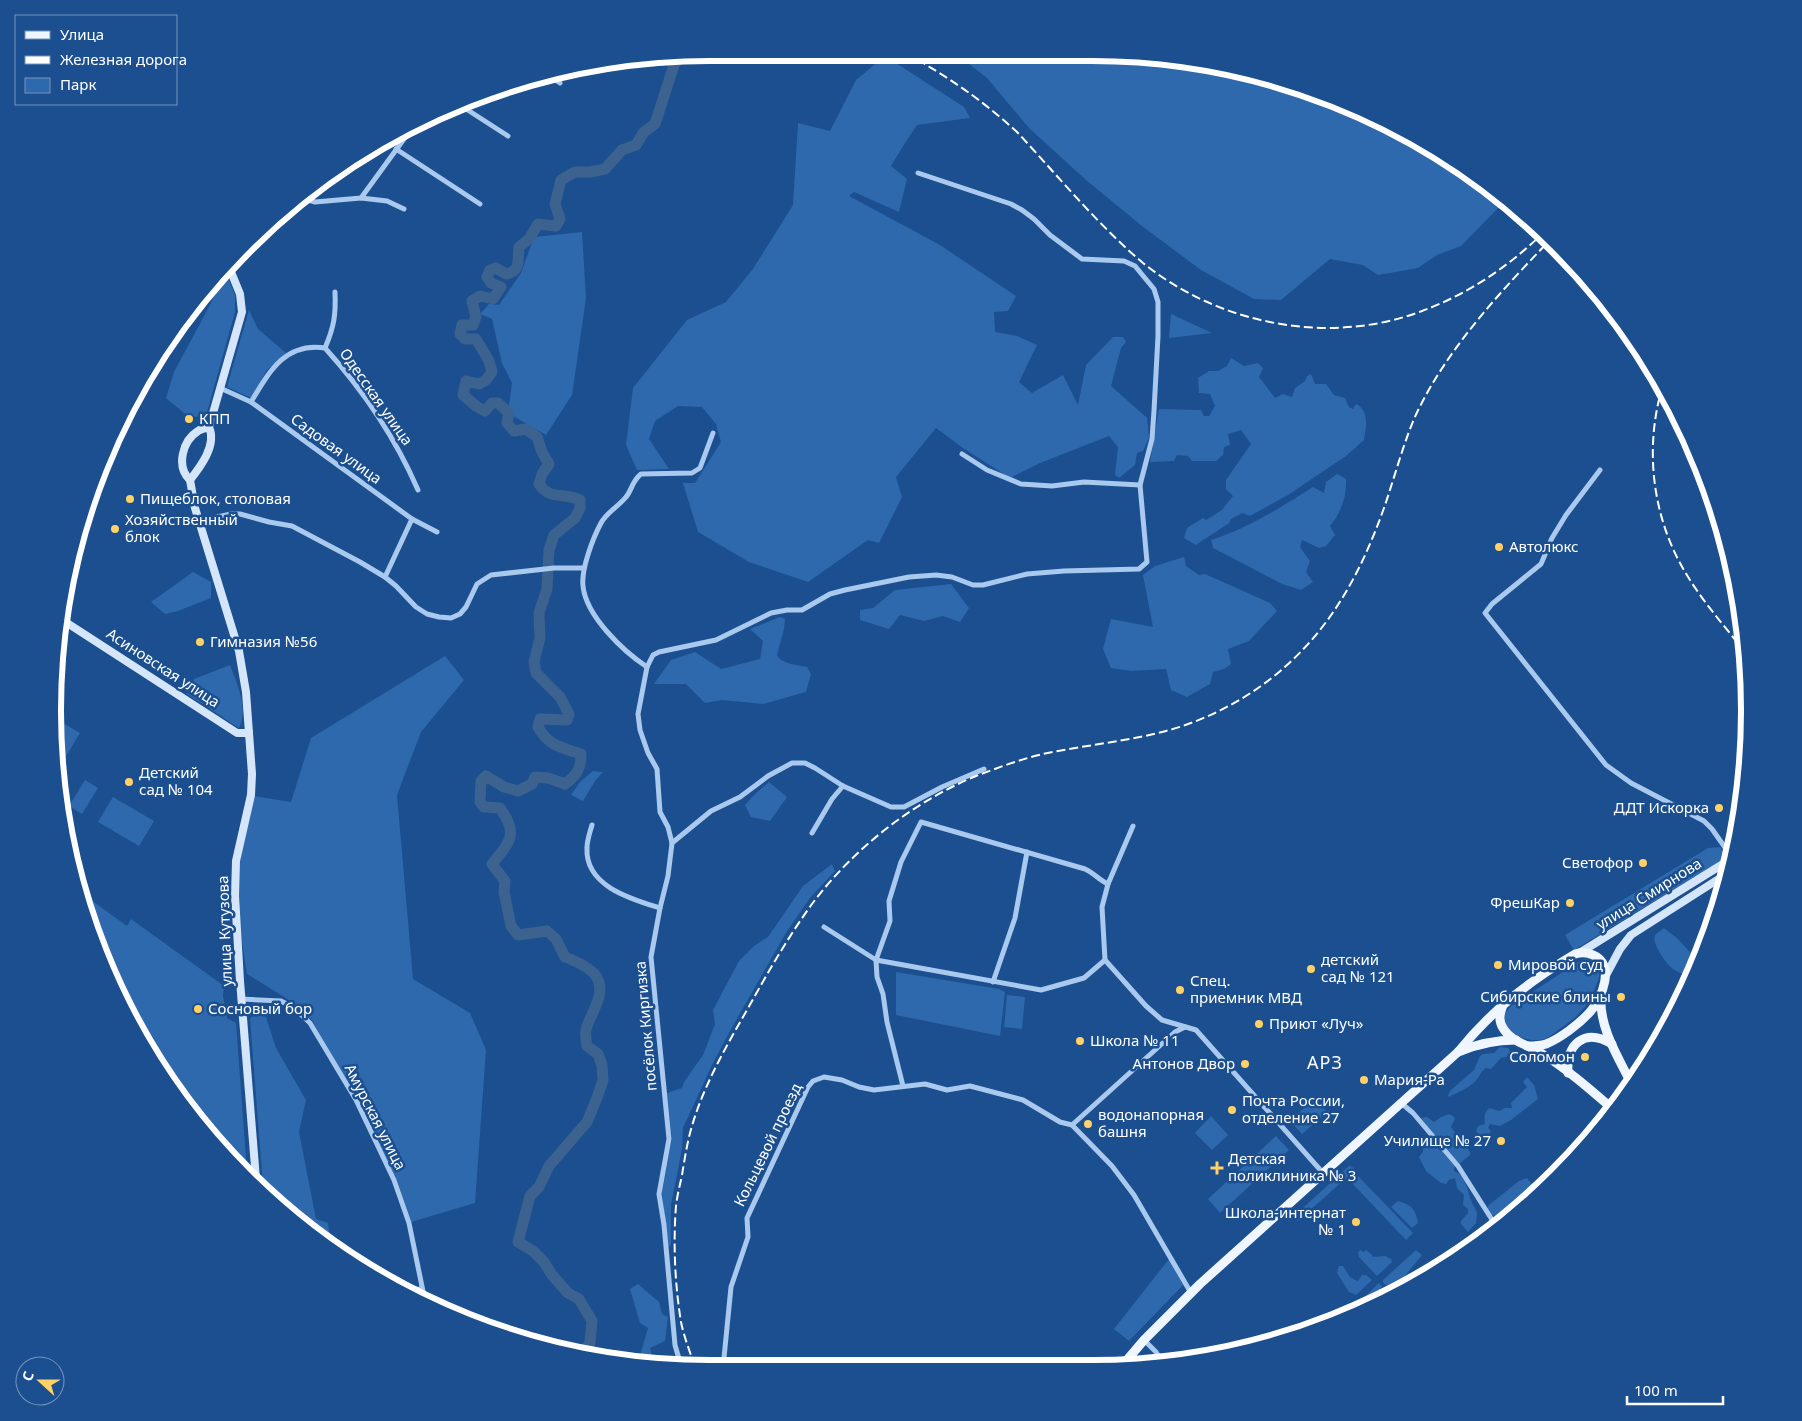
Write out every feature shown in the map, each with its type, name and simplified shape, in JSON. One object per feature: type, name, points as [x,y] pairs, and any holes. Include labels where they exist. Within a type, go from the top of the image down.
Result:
[{"type":"main road","points":[[1128,1358],[1191,1293],[1458,1052],[1504,1002],[1543,974],[1580,952],[1590,953],[1603,962],[1606,977],[1601,992],[1590,1012],[1569,1030],[1546,1044],[1527,1046]]},
{"type":"main road","points":[[1601,992],[1602,1016],[1612,1044],[1628,1076]]},
{"type":"main road","points":[[1504,1002],[1500,1022],[1506,1033],[1541,1052],[1608,1105]]},
{"type":"main road","points":[[1568,1073],[1569,1055],[1580,1040],[1596,1037],[1612,1044]]},
{"type":"main road","points":[[1458,1052],[1479,1044],[1501,1040],[1516,1040]]},
{"type":"street","points":[[555,80],[560,84]]},
{"type":"street","points":[[467,109],[508,136]]},
{"type":"street","points":[[362,198],[404,138]]},
{"type":"street","points":[[396,149],[480,204]]},
{"type":"street","points":[[713,434],[700,468],[696,471],[692,473],[640,474],[636,478],[627,496],[601,523],[584,568],[583,587],[592,610],[614,641],[647,667],[653,655],[659,652],[716,640],[771,613],[802,610],[830,594],[845,590],[909,577],[936,575],[952,577],[972,585],[978,585],[1027,574],[1139,569],[1148,562],[1140,485],[1152,439],[1158,336],[1158,302],[1154,289],[1135,266],[1124,261],[1082,259],[1050,235],[1034,219],[1010,204],[918,172]]},
{"type":"street","points":[[309,200],[315,202],[362,198],[387,201],[404,209]]},
{"type":"street","points":[[190,480],[202,463],[211,442],[212,434],[209,427],[242,312],[240,294],[231,272]]},
{"type":"street","name":"Одесская улица","points":[[324,348],[332,332],[336,315],[335,292]]},
{"type":"street","name":"Одесская улица","points":[[251,402],[267,376],[288,353],[316,346],[324,348],[348,374],[391,435],[418,490]]},
{"type":"street","name":"Садовая улица","points":[[220,388],[251,402],[412,519],[437,532]]},
{"type":"street","name":"улица Кутузова","points":[[209,427],[199,430],[194,434],[182,455],[182,469],[190,480],[199,521],[239,651],[246,692],[252,774],[251,795],[236,861],[235,896],[241,999],[256,1174]]},
{"type":"street","points":[[962,454],[988,470],[1021,484],[1052,486],[1084,482],[1140,485]]},
{"type":"street","points":[[1600,470],[1566,515],[1552,538],[1541,564],[1492,604],[1485,613],[1606,765],[1631,783],[1704,821],[1712,829],[1725,849]]},
{"type":"street","points":[[199,521],[231,514],[240,514],[292,526],[386,578],[416,607],[427,614],[439,617],[450,618],[460,614],[466,607],[477,584],[491,575],[554,568],[584,568]]},
{"type":"street","points":[[386,578],[412,519]]},
{"type":"street","name":"Асиновская улица","points":[[67,623],[237,733],[249,734]]},
{"type":"street","name":"посёлок Киргизка","points":[[647,667],[638,714],[640,730],[648,753],[658,769],[660,812],[668,826],[672,843],[668,876],[651,957],[669,1140],[659,1194],[664,1224],[675,1345],[679,1359]]},
{"type":"street","points":[[672,843],[711,811],[740,797],[768,776],[792,763],[805,763],[843,786],[897,808],[904,807],[942,787],[984,769]]},
{"type":"street","points":[[812,833],[832,799],[843,786]]},
{"type":"street","points":[[903,1086],[887,1022],[883,994],[877,976],[876,960],[890,921],[888,901],[900,862],[921,822],[1085,869],[1094,873],[1102,882],[1108,884]]},
{"type":"street","points":[[592,825],[587,852],[592,870],[604,884],[618,892],[660,908]]},
{"type":"street","points":[[1133,826],[1108,884],[1102,907],[1105,960],[1146,1006],[1162,1020],[1196,1030],[1323,1173]]},
{"type":"street","points":[[993,982],[1015,918],[1028,852]]},
{"type":"street","name":"улица Смирнова","points":[[1580,952],[1722,864]]},
{"type":"street","name":"улица Смирнова","points":[[1606,977],[1620,950],[1631,935],[1719,879]]},
{"type":"street","points":[[824,927],[876,960],[1041,990],[1084,978],[1105,960]]},
{"type":"street","name":"Амурская улица","points":[[241,999],[281,1001],[294,1008],[310,1023],[356,1100],[394,1180],[409,1222],[423,1293]]},
{"type":"street","points":[[1072,1125],[1175,1032],[1186,1027]]},
{"type":"street","name":"Кольцевой проезд","points":[[724,1360],[731,1287],[748,1237],[747,1218],[808,1088],[813,1081],[824,1077],[842,1080],[858,1087],[874,1090],[925,1084],[951,1090],[970,1086],[1023,1100],[1060,1122],[1072,1125],[1112,1166],[1134,1196],[1191,1293]]},
{"type":"street","points":[[1401,1102],[1413,1113],[1458,1166],[1493,1221]]},
{"type":"street","points":[[416,1289],[422,1289]]},
{"type":"street","points":[[1144,1340],[1158,1356]]},
{"type":"green space","points":[[879,61],[893,61],[964,107],[970,118],[917,125],[891,166],[907,179],[899,212],[854,192],[849,196],[940,245],[1016,296],[1008,311],[994,312],[995,332],[1017,336],[1037,345],[1019,382],[1032,393],[1063,375],[1078,405],[1086,365],[1113,337],[1123,337],[1126,342],[1121,348],[1111,386],[1147,418],[1149,438],[1143,451],[1137,453],[1135,465],[1119,478],[1115,475],[1118,447],[1109,436],[1040,463],[1010,478],[936,428],[896,477],[902,497],[879,543],[868,540],[808,582],[749,562],[698,532],[683,483],[695,483],[721,442],[716,424],[702,407],[678,406],[655,421],[649,439],[669,469],[637,470],[626,445],[633,388],[687,320],[726,302],[753,269],[793,205],[798,123],[830,131],[856,80]]},
{"type":"green space","points":[[965,61],[1092,61],[1134,63],[1176,67],[1260,83],[1340,111],[1379,128],[1416,148],[1452,171],[1500,206],[1461,246],[1437,255],[1418,268],[1378,275],[1363,265],[1330,259],[1281,300],[1254,299],[1201,270],[1142,226],[1086,180],[1029,128],[987,78]]},
{"type":"green space","points":[[582,232],[586,298],[572,395],[546,435],[508,413],[512,383],[502,363],[492,319],[480,314],[489,304],[499,305],[521,273],[534,237]]},
{"type":"green space","points":[[227,276],[235,295],[235,312],[207,412],[196,417],[184,413],[166,398],[174,372],[217,288]]},
{"type":"green space","points":[[249,310],[258,329],[286,353],[267,370],[251,398],[227,387]]},
{"type":"green space","points":[[1171,314],[1212,333],[1169,338]]},
{"type":"green space","points":[[1231,358],[1244,366],[1258,363],[1263,368],[1259,377],[1275,398],[1283,394],[1292,397],[1295,388],[1311,374],[1315,384],[1326,384],[1334,395],[1345,398],[1349,407],[1353,409],[1356,404],[1360,407],[1365,415],[1366,430],[1364,440],[1346,456],[1288,495],[1250,516],[1242,513],[1231,519],[1229,523],[1196,545],[1184,538],[1187,528],[1203,518],[1206,520],[1222,510],[1233,496],[1226,489],[1226,480],[1251,444],[1241,430],[1228,434],[1230,445],[1224,447],[1223,455],[1216,461],[1192,461],[1188,456],[1177,455],[1174,461],[1150,462],[1159,409],[1201,410],[1204,416],[1209,416],[1215,406],[1210,394],[1199,393],[1198,378],[1209,371],[1218,371],[1227,366]]},
{"type":"green space","points":[[1337,474],[1346,479],[1346,485],[1342,504],[1330,526],[1335,535],[1326,546],[1319,548],[1302,540],[1300,547],[1310,561],[1306,572],[1313,582],[1301,590],[1282,584],[1213,548],[1211,540],[1251,523],[1313,487],[1324,493],[1326,482]]},
{"type":"green space","points":[[1184,557],[1186,566],[1199,575],[1205,574],[1270,603],[1277,611],[1249,641],[1228,649],[1231,664],[1224,669],[1213,672],[1210,684],[1187,697],[1171,690],[1166,669],[1131,671],[1111,668],[1103,649],[1111,619],[1153,627],[1143,575],[1155,566]]},
{"type":"green space","points":[[193,572],[211,582],[211,598],[165,614],[151,602]]},
{"type":"green space","points":[[951,584],[969,608],[960,622],[943,616],[924,621],[900,615],[889,629],[860,620],[860,610],[873,608],[895,590]]},
{"type":"green space","points":[[780,617],[785,619],[777,655],[786,662],[807,667],[811,674],[806,692],[763,704],[722,700],[705,703],[686,684],[654,684],[671,660],[695,652],[721,669],[760,659],[763,641],[750,629]]},
{"type":"green space","points":[[445,656],[464,680],[421,732],[397,795],[413,979],[470,1013],[486,1050],[475,1203],[411,1222],[397,1180],[358,1098],[312,1020],[289,1000],[247,974],[240,919],[239,878],[242,847],[254,796],[291,802],[311,738]]},
{"type":"green space","points":[[230,665],[241,696],[243,713],[239,728],[187,694],[194,679]]},
{"type":"green space","points":[[62,722],[80,733],[65,758],[63,757]]},
{"type":"green space","points":[[593,771],[603,772],[583,801],[571,795],[580,782]]},
{"type":"green space","points":[[85,780],[98,788],[82,814],[69,806]]},
{"type":"green space","points":[[769,782],[787,797],[770,821],[751,817],[745,805]]},
{"type":"green space","points":[[113,797],[154,821],[139,846],[98,822]]},
{"type":"green space","points":[[1720,847],[1724,853],[1723,859],[1574,950],[1565,935],[1708,848]]},
{"type":"green space","points":[[832,864],[835,871],[810,898],[787,931],[730,1031],[683,1128],[682,1149],[671,1205],[671,1245],[668,1247],[662,1193],[672,1139],[667,1093],[682,1088],[684,1082],[703,1055],[715,1024],[713,1010],[739,961],[754,946],[768,937],[803,886]]},
{"type":"green space","name":"Сосновый бор","points":[[89,899],[127,926],[131,919],[224,986],[223,996],[227,1018],[236,1023],[246,1165],[195,1106],[148,1035],[128,998],[111,959]]},
{"type":"green space","points":[[1664,928],[1678,939],[1692,955],[1685,974],[1673,969],[1660,954],[1655,943],[1655,935]]},
{"type":"green space","points":[[1586,959],[1597,965],[1599,977],[1592,995],[1579,1014],[1551,1035],[1541,1040],[1525,1038],[1506,1028],[1503,1015],[1511,1006],[1581,960]]},
{"type":"green space","points":[[896,972],[999,989],[1005,992],[1000,1036],[896,1015]]},
{"type":"green space","points":[[1007,995],[1025,997],[1022,1029],[1004,1027]]},
{"type":"green space","points":[[264,1011],[276,1048],[306,1100],[299,1132],[316,1219],[328,1223],[330,1236],[282,1199],[263,1181],[250,1018]]},
{"type":"green space","points":[[1500,1047],[1508,1048],[1511,1052],[1506,1057],[1501,1058],[1491,1069],[1486,1068],[1472,1084],[1449,1097],[1450,1091],[1474,1070],[1480,1056],[1494,1053]]},
{"type":"green space","points":[[1527,1077],[1534,1085],[1538,1099],[1500,1126],[1490,1124],[1488,1128],[1491,1131],[1486,1139],[1481,1138],[1476,1131],[1478,1126],[1485,1124],[1487,1110],[1489,1108],[1500,1111],[1504,1108],[1512,1108],[1511,1103],[1527,1087],[1523,1082]]},
{"type":"green space","points":[[1315,1098],[1327,1112],[1302,1134],[1290,1121]]},
{"type":"green space","points":[[1449,1114],[1455,1119],[1451,1127],[1470,1152],[1470,1155],[1454,1168],[1454,1171],[1464,1179],[1477,1212],[1476,1223],[1468,1232],[1461,1224],[1461,1221],[1468,1213],[1468,1209],[1463,1205],[1464,1195],[1457,1188],[1455,1178],[1449,1180],[1446,1184],[1441,1183],[1426,1171],[1419,1157],[1423,1149],[1436,1138],[1421,1118],[1427,1117],[1434,1122]]},
{"type":"green space","points":[[1211,1116],[1228,1135],[1212,1150],[1195,1133]]},
{"type":"green space","points":[[1276,1136],[1289,1150],[1220,1213],[1208,1199]]},
{"type":"green space","points":[[1349,1166],[1354,1168],[1353,1172],[1298,1221],[1293,1219],[1293,1217]]},
{"type":"green space","points":[[1358,1176],[1413,1233],[1406,1240],[1351,1182]]},
{"type":"green space","points":[[1527,1178],[1534,1186],[1500,1216],[1491,1215],[1487,1209],[1489,1205],[1519,1181]]},
{"type":"green space","points":[[1398,1201],[1410,1206],[1416,1214],[1418,1223],[1412,1228],[1391,1207]]},
{"type":"green space","points":[[1360,1250],[1364,1252],[1366,1250],[1373,1257],[1385,1256],[1391,1259],[1392,1262],[1377,1276],[1359,1257],[1358,1252]]},
{"type":"green space","points":[[1416,1250],[1422,1255],[1401,1281],[1386,1285],[1383,1283],[1383,1280]]},
{"type":"green space","points":[[1169,1259],[1183,1285],[1129,1341],[1114,1329]]},
{"type":"green space","points":[[1339,1266],[1343,1266],[1355,1280],[1358,1281],[1362,1275],[1366,1275],[1372,1280],[1356,1295],[1349,1292],[1337,1273]]},
{"type":"green space","points":[[1379,1283],[1382,1287],[1380,1289],[1383,1291],[1360,1301]]},
{"type":"green space","points":[[638,1284],[659,1302],[662,1314],[668,1317],[665,1341],[650,1348],[652,1357],[642,1355],[648,1328],[640,1323],[630,1289]]},
{"type":"waterway","points":[[586,1347],[590,1343],[592,1321],[579,1299],[568,1293],[533,1251],[518,1242],[530,1196],[539,1187],[549,1166],[587,1122],[603,1080],[602,1065],[598,1054],[587,1046],[586,1036],[587,1027],[595,1008],[600,987],[598,979],[588,968],[565,957],[556,939],[547,931],[518,935],[511,926],[504,892],[505,881],[492,864],[504,850],[511,831],[506,817],[500,808],[484,807],[480,802],[481,781],[486,776],[504,787],[518,791],[532,784],[535,777],[548,778],[565,784],[573,778],[579,768],[581,754],[551,742],[538,727],[540,719],[567,720],[569,714],[560,697],[536,673],[534,662],[540,638],[539,613],[547,589],[549,550],[554,535],[575,518],[580,508],[580,500],[548,493],[539,484],[542,474],[549,464],[542,452],[537,437],[526,429],[514,431],[507,423],[509,413],[498,403],[492,403],[485,411],[463,395],[466,381],[479,384],[486,380],[492,372],[489,361],[476,339],[465,339],[460,334],[462,325],[473,325],[476,317],[472,301],[480,296],[493,299],[501,287],[491,283],[487,277],[490,270],[496,268],[506,274],[515,270],[518,264],[519,247],[529,239],[538,224],[556,226],[560,219],[555,204],[561,180],[575,172],[605,169],[622,150],[636,145],[644,132],[655,124],[675,63]]},
{"type":"railway","points":[[919,61],[964,89],[1004,120],[1094,216],[1143,263],[1173,284],[1206,302],[1241,315],[1277,323],[1314,328],[1350,327],[1387,322],[1422,311],[1471,288],[1516,257],[1537,238]]},
{"type":"railway","points":[[692,1359],[681,1322],[677,1294],[675,1250],[676,1202],[689,1137],[699,1104],[721,1056],[778,956],[812,904],[846,864],[865,846],[907,813],[953,787],[976,776],[1035,756],[1158,733],[1193,722],[1243,698],[1259,688],[1287,665],[1319,631],[1346,593],[1357,572],[1376,530],[1414,419],[1426,394],[1474,324],[1545,245]]},
{"type":"railway","points":[[1660,397],[1654,430],[1653,453],[1657,498],[1663,521],[1670,542],[1687,575],[1710,609],[1736,642]]},
{"type":"place","name":"КПП","points":[[189,419]]},
{"type":"place","name":"Пищеблок, столовая","points":[[130,499]]},
{"type":"place","name":"Хозяйственный блок","points":[[115,529]]},
{"type":"place","name":"Автолюкс","points":[[1499,547]]},
{"type":"place","name":"Гимназия №56","points":[[200,642]]},
{"type":"place","name":"Детский сад № 104","points":[[129,782]]},
{"type":"place","name":"ДДТ Искорка","points":[[1719,808]]},
{"type":"place","name":"Светофор","points":[[1643,863]]},
{"type":"place","name":"ФрешКар","points":[[1570,903]]},
{"type":"place","name":"Мировой суд","points":[[1498,965]]},
{"type":"place","name":"детский сад № 121","points":[[1311,969]]},
{"type":"place","name":"Спец. приемник МВД","points":[[1180,990]]},
{"type":"place","name":"Сибирские блины","points":[[1621,997]]},
{"type":"place","name":"Сосновый бор","points":[[198,1009]]},
{"type":"place","name":"Приют «Луч»","points":[[1259,1024]]},
{"type":"place","name":"Школа № 11","points":[[1080,1041]]},
{"type":"place","name":"Соломон","points":[[1585,1057]]},
{"type":"place","name":"Антонов Двор","points":[[1245,1064]]},
{"type":"place","name":"Мария-Ра","points":[[1364,1080]]},
{"type":"place","name":"Почта России, отделение 27","points":[[1232,1110]]},
{"type":"place","name":"водонапорная башня","points":[[1088,1124]]},
{"type":"place","name":"Училище № 27","points":[[1501,1141]]},
{"type":"place","name":"Детская поликлиника № 3","points":[[1217,1168]]},
{"type":"place","name":"Школа-интернат № 1","points":[[1356,1222]]},
{"type":"district","name":"АРЗ","points":[[1325,1063]]}]
